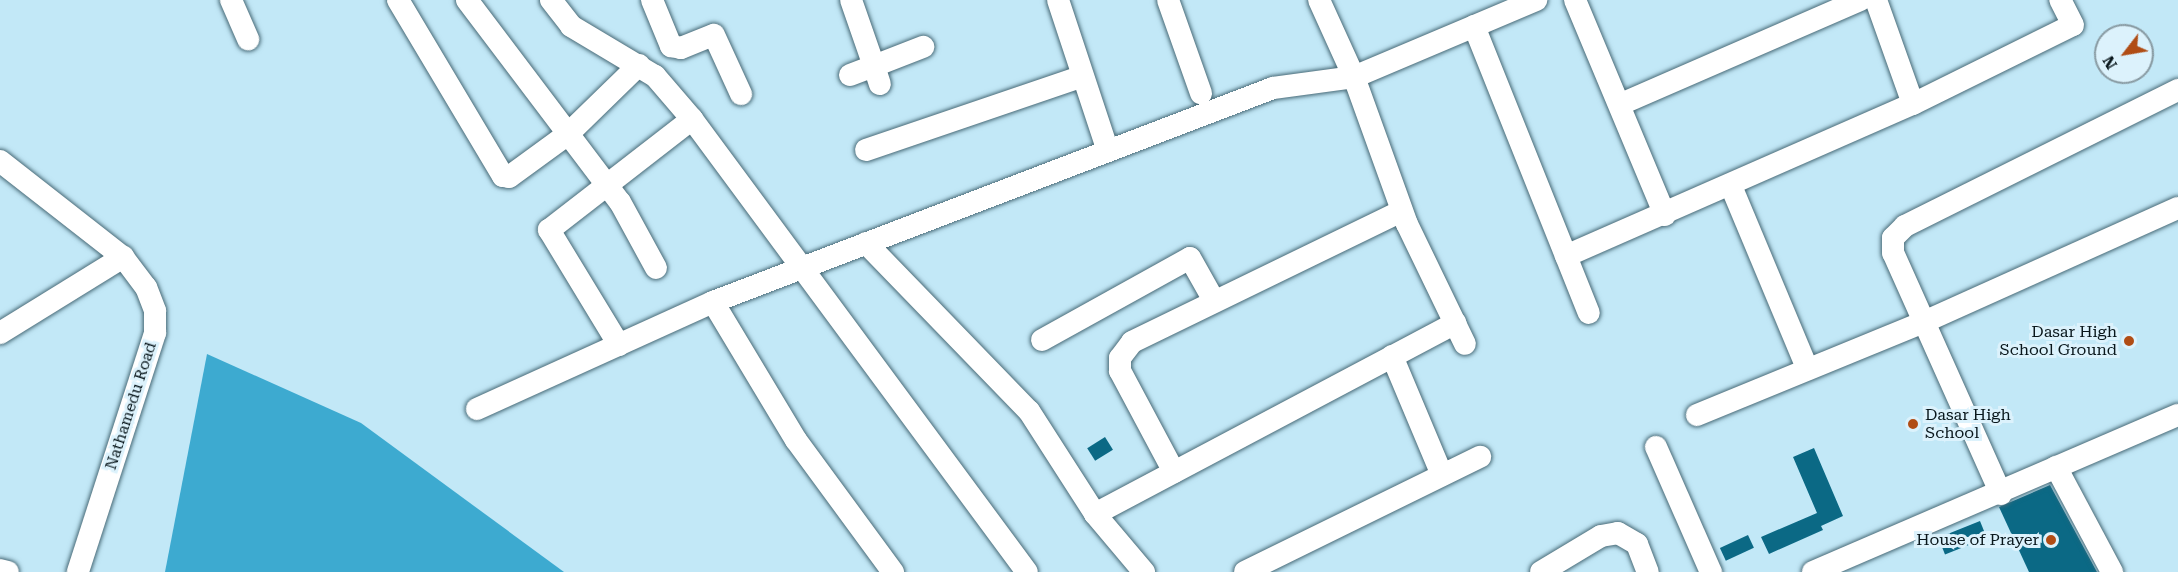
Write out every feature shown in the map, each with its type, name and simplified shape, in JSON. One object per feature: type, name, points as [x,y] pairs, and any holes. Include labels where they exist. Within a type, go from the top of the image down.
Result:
[{"type":"street","points":[[231,0],[248,39]]},
{"type":"street","points":[[398,0],[503,176],[508,177],[568,134],[639,65]]},
{"type":"street","points":[[467,0],[607,185],[656,268]]},
{"type":"street","points":[[551,0],[571,26],[655,75],[692,119],[804,267],[1027,572]]},
{"type":"street","points":[[652,0],[670,46],[681,48],[714,35],[741,94]]},
{"type":"street","points":[[851,0],[877,75]]},
{"type":"street","points":[[1058,0],[1080,77],[1108,151]]},
{"type":"street","points":[[1168,0],[1202,93]]},
{"type":"street","points":[[1319,0],[1354,77],[1402,211],[1466,344]]},
{"type":"street","points":[[477,409],[713,302],[1274,88],[1354,77],[1536,0]]},
{"type":"street","points":[[1575,0],[1621,104],[1665,215]]},
{"type":"street","points":[[1621,104],[1860,0]]},
{"type":"street","points":[[1876,0],[1913,104]]},
{"type":"street","points":[[1566,256],[1665,215],[1913,104],[2073,25],[2060,0]]},
{"type":"street","points":[[1474,26],[1589,313]]},
{"type":"street","points":[[850,75],[877,75],[923,47]]},
{"type":"street","points":[[866,150],[1080,77]]},
{"type":"street","points":[[2001,494],[1893,253],[1893,238],[1905,226],[2178,90]]},
{"type":"street","points":[[619,345],[549,230],[692,119]]},
{"type":"street","name":"Nathamedu Road","points":[[0,161],[123,256],[146,287],[155,311],[155,333],[78,572]]},
{"type":"street","points":[[1731,186],[1808,368]]},
{"type":"street","points":[[1697,415],[1923,322],[2178,208]]},
{"type":"street","points":[[1173,472],[1120,371],[1120,358],[1132,342],[1214,299],[1402,211]]},
{"type":"street","points":[[866,243],[1029,411],[1095,513],[1144,572]]},
{"type":"street","points":[[0,333],[123,256]]},
{"type":"street","points":[[1042,340],[1190,258],[1214,299]]},
{"type":"street","points":[[713,302],[796,440],[893,572]]},
{"type":"street","points":[[1095,513],[1455,323]]},
{"type":"street","points":[[1392,356],[1442,475]]},
{"type":"street","points":[[1814,572],[2001,494],[2056,467],[2178,415]]},
{"type":"street","points":[[1656,447],[1711,572]]},
{"type":"street","points":[[1245,572],[1480,457]]},
{"type":"street","points":[[2056,467],[2112,572]]},
{"type":"street","points":[[1541,572],[1602,536],[1618,533],[1637,544],[1648,572]]},
{"type":"street","points":[[0,570],[8,572]]},
{"type":"water","points":[[207,354],[361,423],[564,572],[165,572]]},
{"type":"building","points":[[1105,437],[1113,450],[1095,461],[1087,448]]},
{"type":"building","points":[[1814,448],[1843,516],[1821,526],[1823,530],[1769,554],[1761,537],[1817,513],[1793,457]]},
{"type":"building","name":"House of Prayer","points":[[2050,485],[2097,572],[2029,572],[1999,507]]},
{"type":"building","points":[[1980,521],[1987,538],[1945,555],[1938,538]]},
{"type":"building","points":[[1748,535],[1754,548],[1726,561],[1720,548]]},
{"type":"place","name":"Dasar High School Ground","points":[[2129,341]]},
{"type":"place","name":"Dasar High School","points":[[1913,424]]},
{"type":"place","name":"House of Prayer","points":[[2051,540]]}]
